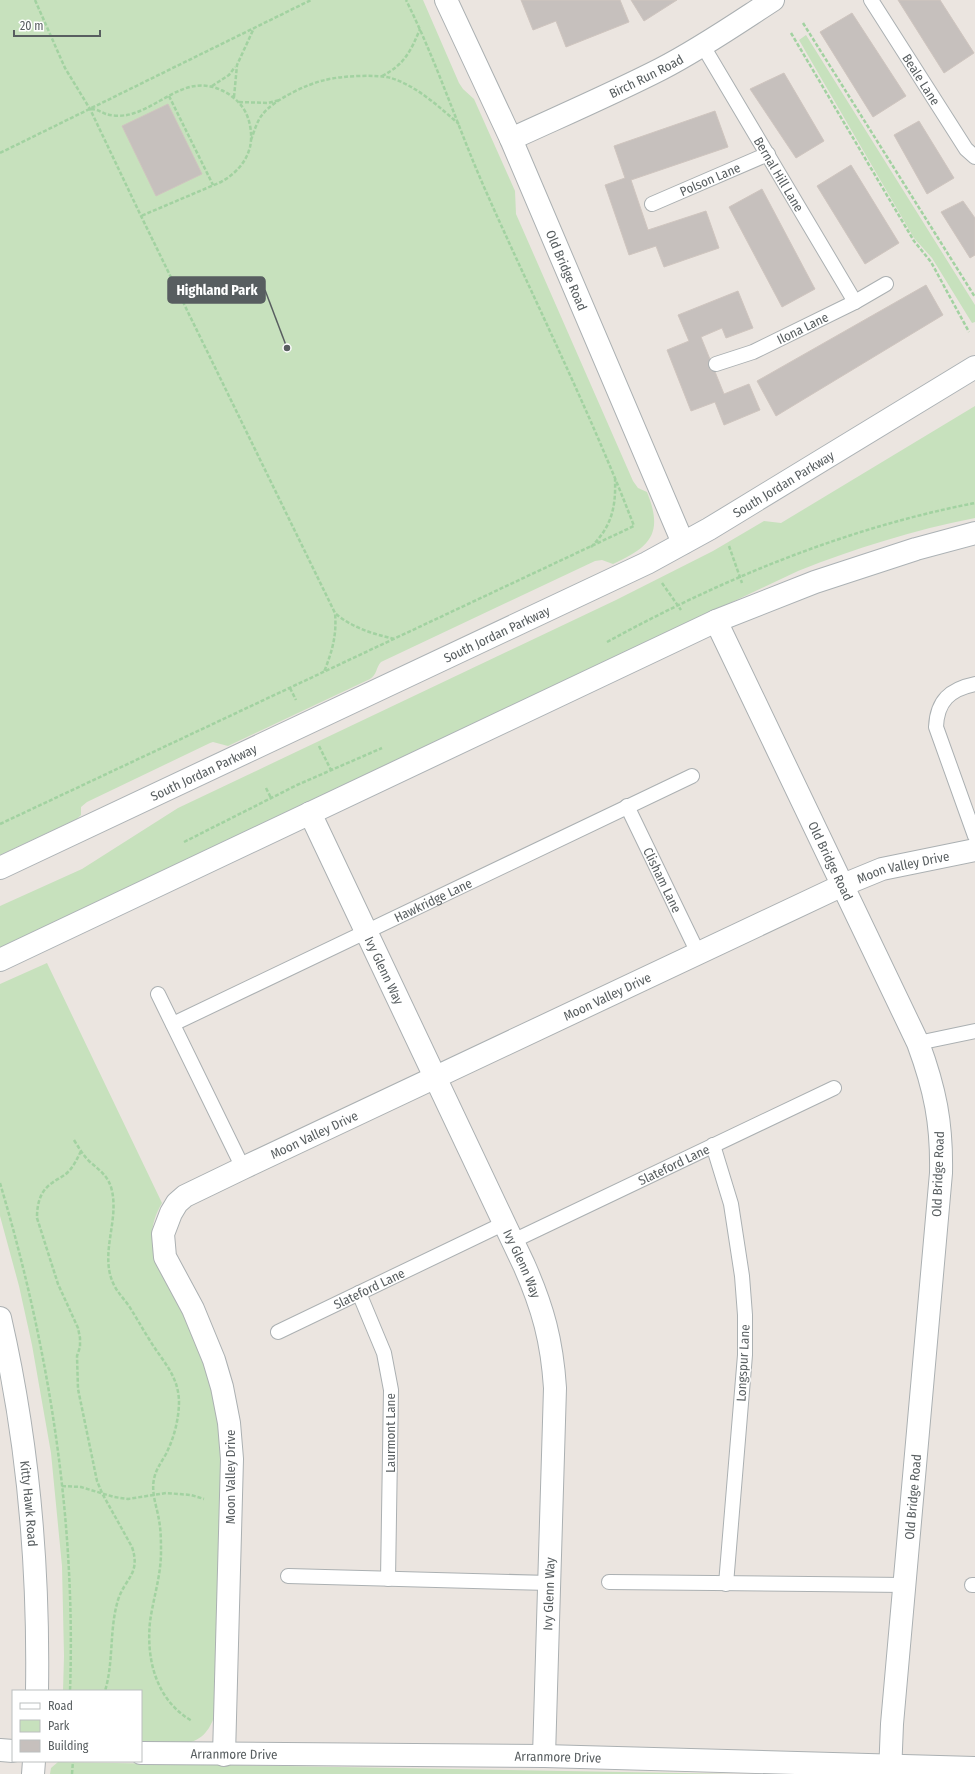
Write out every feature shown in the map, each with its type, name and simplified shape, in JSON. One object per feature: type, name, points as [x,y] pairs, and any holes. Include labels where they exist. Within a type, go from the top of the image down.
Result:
[{"type":"street","name":"Old Bridge Road","points":[[446,0],[511,139],[683,543]]},
{"type":"street","name":"Birch Run Road","points":[[511,139],[555,120],[661,69],[702,46],[773,0]]},
{"type":"street","name":"South Jordan Parkway","points":[[0,868],[612,580],[709,529],[975,367]]},
{"type":"street","points":[[0,960],[716,621],[814,582],[916,548],[975,533]]},
{"type":"street","name":"Old Bridge Road","points":[[716,621],[918,1043],[936,1097],[940,1128],[941,1172],[892,1724],[890,1770]]},
{"type":"street","name":"Ivy Glenn Way","points":[[310,813],[509,1232],[537,1294],[547,1325],[553,1356],[555,1388],[544,1756]]},
{"type":"street","name":"Moon Valley Drive","points":[[224,1755],[232,1459],[229,1423],[222,1387],[214,1360],[193,1309],[165,1257],[163,1234],[171,1213],[177,1203],[185,1196],[243,1168],[843,885],[882,869],[975,850]]},
{"type":"street","name":"Kitty Hawk Road","points":[[0,1318],[16,1404],[27,1478],[34,1553],[38,1628],[37,1690]]},
{"type":"street","points":[[0,1750],[12,1751]]},
{"type":"street","name":"Arranmore Drive","points":[[142,1753],[224,1755],[544,1756],[890,1770],[975,1768]]},
{"type":"street","points":[[33,1774],[34,1762]]},
{"type":"lane","name":"Beale Lane","points":[[871,0],[966,149],[975,157]]},
{"type":"lane","name":"Bernal Hill Lane","points":[[702,46],[768,154],[855,302]]},
{"type":"lane","name":"Polson Lane","points":[[652,204],[768,154]]},
{"type":"lane","name":"Ilona Lane","points":[[716,364],[753,352],[855,302],[886,284]]},
{"type":"lane","points":[[975,684],[963,686],[953,691],[945,699],[936,717],[936,727],[975,836]]},
{"type":"lane","name":"Hawkridge Lane","points":[[173,1024],[692,776]]},
{"type":"lane","name":"Clisham Lane","points":[[627,806],[698,953]]},
{"type":"lane","points":[[158,994],[243,1168]]},
{"type":"lane","points":[[918,1043],[975,1031]]},
{"type":"lane","name":"Slateford Lane","points":[[278,1332],[359,1293],[509,1232],[713,1145],[834,1088]]},
{"type":"lane","name":"Longspur Lane","points":[[713,1145],[731,1204],[741,1262],[745,1316],[745,1354],[726,1584]]},
{"type":"lane","name":"Laurmont Lane","points":[[359,1293],[384,1353],[391,1390],[388,1579]]},
{"type":"lane","points":[[288,1576],[550,1583]]},
{"type":"lane","points":[[609,1582],[905,1585]]},
{"type":"path","points":[[35,0],[65,68],[90,109],[336,613],[346,622],[360,629],[395,639]]},
{"type":"path","points":[[0,153],[311,0]]},
{"type":"path","points":[[0,824],[634,526],[615,476],[484,185],[420,29],[406,0]]},
{"type":"path","points":[[803,23],[975,297]]},
{"type":"path","points":[[212,86],[229,75],[237,65],[254,28]]},
{"type":"path","points":[[382,77],[395,70],[405,59],[420,29]]},
{"type":"path","points":[[791,33],[914,241],[931,262],[969,332]]},
{"type":"path","points":[[234,98],[237,65]]},
{"type":"path","points":[[141,216],[233,175],[248,153],[251,140],[262,115],[280,100],[307,86],[326,79],[391,78],[417,90],[460,125]]},
{"type":"path","points":[[90,109],[106,114],[125,115],[136,113],[183,88],[201,85],[212,86],[234,98],[238,102],[246,114],[250,128],[251,140]]},
{"type":"path","points":[[169,96],[213,185]]},
{"type":"path","points":[[238,102],[268,102],[280,100]]},
{"type":"path","points":[[589,548],[602,536],[610,520],[615,494],[615,476]]},
{"type":"path","points":[[750,573],[860,532],[975,503]]},
{"type":"path","points":[[728,545],[744,589]]},
{"type":"path","points":[[660,582],[686,616]]},
{"type":"path","points":[[324,673],[335,640],[336,613]]},
{"type":"path","points":[[318,743],[333,776]]},
{"type":"path","points":[[74,1140],[81,1151],[100,1169],[112,1190],[113,1202],[108,1262],[114,1285],[149,1339],[166,1361],[177,1388],[179,1402],[175,1431],[165,1455],[157,1467],[153,1481],[153,1494],[159,1521],[161,1554],[155,1600],[150,1621],[149,1642],[152,1663],[164,1697],[174,1709],[192,1721]]},
{"type":"path","points":[[81,1151],[75,1163],[68,1172],[45,1189],[37,1208],[37,1218],[58,1284],[78,1328],[80,1338],[80,1347],[77,1356],[78,1389],[97,1481],[102,1493],[132,1547],[135,1556],[136,1566],[133,1574],[118,1598],[115,1612],[110,1665],[104,1690]]},
{"type":"path","points":[[62,1486],[81,1487],[114,1498],[141,1498],[153,1494],[178,1493],[204,1499]]},
{"type":"path","points":[[72,1774],[73,1762]]},
{"type":"green space","points":[[0,0],[423,0],[459,83],[474,99],[515,191],[516,214],[633,481],[638,488],[647,492],[652,506],[654,519],[650,537],[644,545],[626,558],[613,564],[602,560],[595,561],[381,662],[370,679],[228,746],[213,742],[210,743],[87,802],[81,807],[81,815],[77,819],[0,855]]},
{"type":"green space","points":[[806,35],[975,305],[975,322],[972,323],[932,258],[914,238],[799,40]]},
{"type":"green space","points":[[975,406],[975,518],[885,540],[798,571],[0,949],[0,906],[82,869],[178,808],[616,600],[713,551],[764,521],[781,523]]},
{"type":"green space","points":[[47,963],[162,1203],[154,1221],[152,1233],[154,1253],[197,1344],[216,1402],[221,1446],[217,1707],[214,1719],[208,1729],[201,1737],[191,1742],[142,1743],[142,1690],[63,1690],[64,1656],[62,1566],[51,1453],[32,1345],[19,1286],[0,1216],[0,984]]},
{"type":"green space","points":[[58,1762],[735,1774],[50,1774],[51,1768]]},
{"type":"building","points":[[521,0],[620,0],[629,22],[566,47],[556,21],[533,30]]},
{"type":"building","points":[[631,0],[677,0],[644,21]]},
{"type":"building","points":[[898,0],[940,0],[974,53],[944,73]]},
{"type":"building","points":[[852,13],[906,96],[873,117],[820,32]]},
{"type":"building","points":[[784,73],[824,141],[796,158],[750,89]]},
{"type":"building","points":[[168,104],[202,174],[156,196],[122,126]]},
{"type":"building","points":[[715,111],[728,147],[631,180],[648,230],[706,211],[719,248],[664,267],[656,246],[629,255],[605,185],[625,178],[614,146]]},
{"type":"building","points":[[919,121],[954,178],[927,194],[894,135]]},
{"type":"building","points":[[851,165],[899,243],[865,264],[817,186]]},
{"type":"building","points":[[762,189],[815,289],[782,307],[729,207]]},
{"type":"building","points":[[963,201],[975,218],[975,255],[970,258],[941,212]]},
{"type":"building","points":[[926,285],[943,315],[776,416],[757,381]]},
{"type":"building","points":[[738,291],[753,328],[726,338],[722,328],[701,337],[724,394],[749,384],[760,410],[724,425],[715,402],[691,411],[667,350],[689,341],[678,315]]},
{"type":"place","name":"Highland Park","points":[[287,348]]}]
